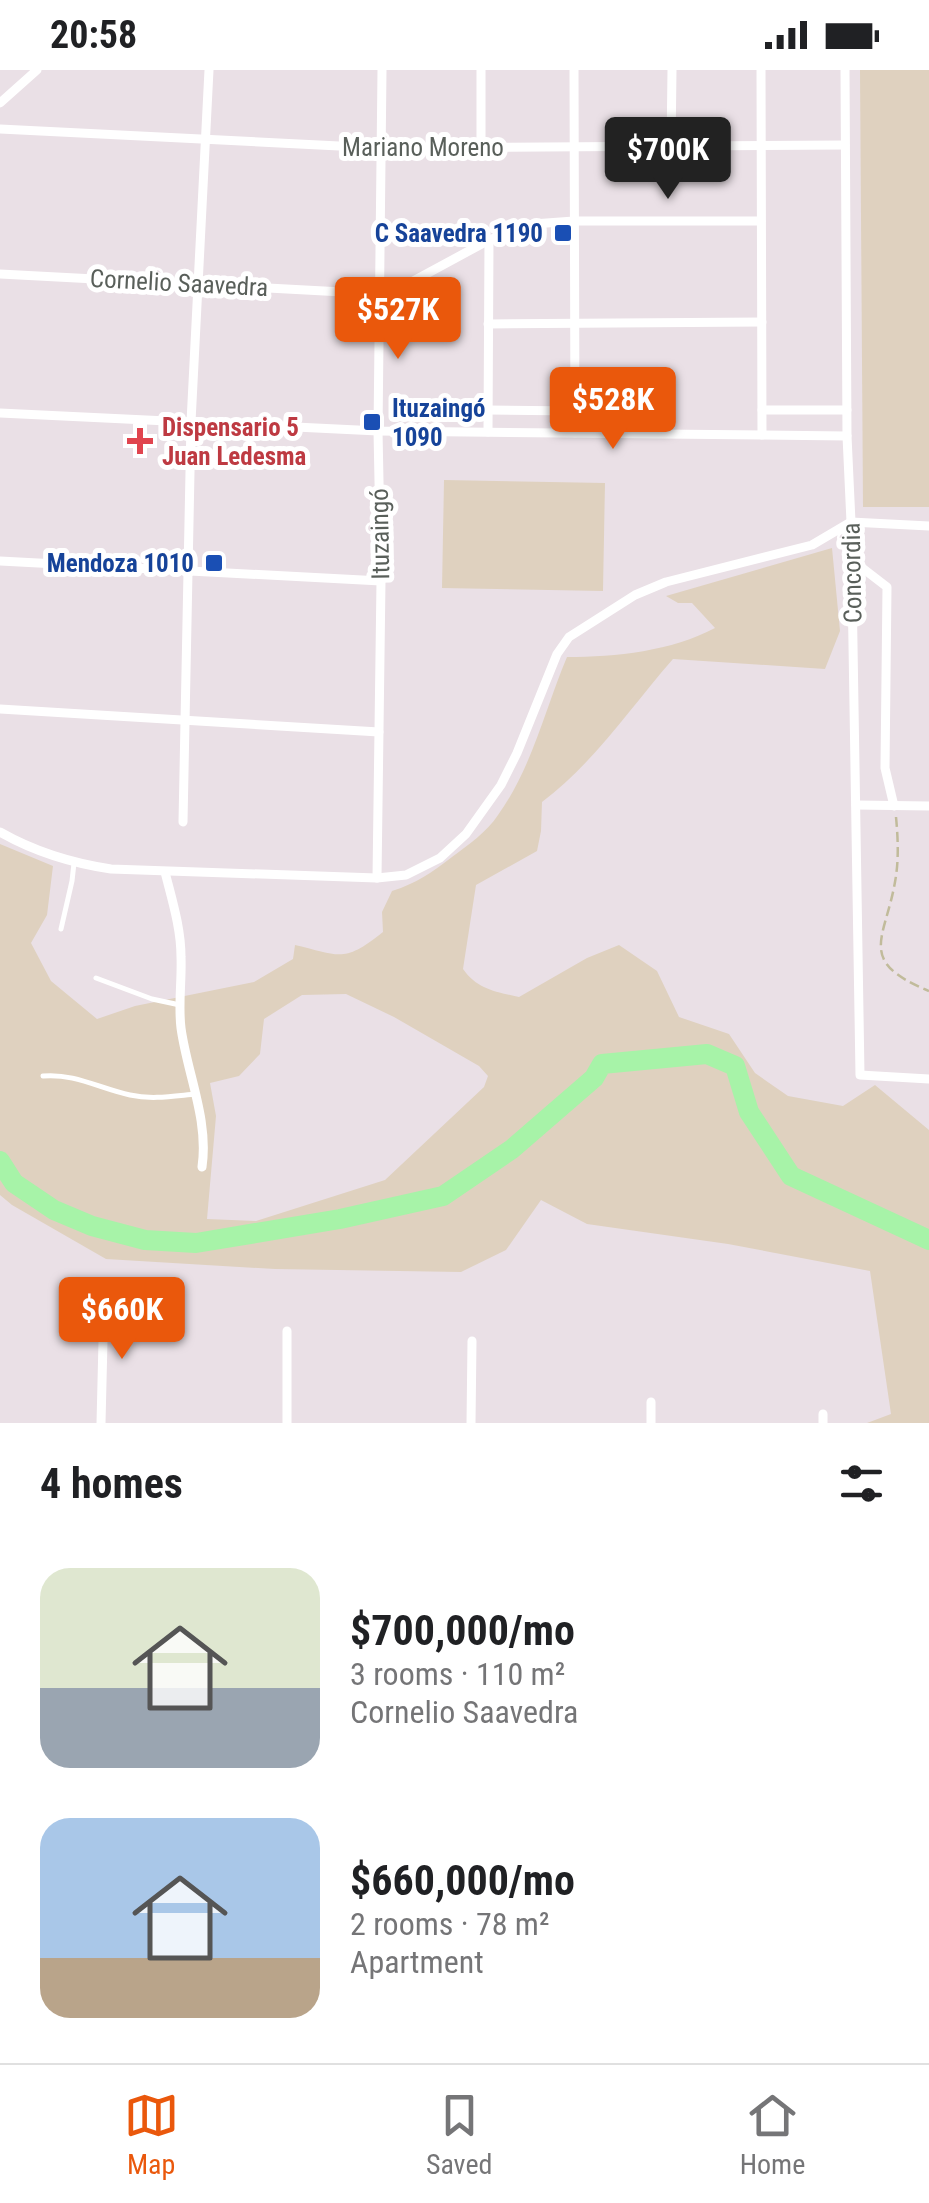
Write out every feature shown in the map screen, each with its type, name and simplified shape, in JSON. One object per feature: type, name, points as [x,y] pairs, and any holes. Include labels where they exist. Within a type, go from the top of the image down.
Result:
[{"type":"street","points":[[0,104],[37,70]]},
{"type":"street","points":[[183,822],[191,422],[210,70]]},
{"type":"street","name":"Ituzaingó","points":[[376,878],[382,70]]},
{"type":"street","points":[[481,70],[481,148]]},
{"type":"street","points":[[574,70],[575,432]]},
{"type":"street","points":[[671,148],[672,70]]},
{"type":"street","points":[[762,70],[762,435]]},
{"type":"street","name":"Concordia","points":[[846,70],[847,436],[860,1075],[929,1079]]},
{"type":"street","name":"Mariano Moreno","points":[[0,130],[379,148],[846,145]]},
{"type":"street","name":"Cornelio Saavedra","points":[[0,274],[380,294],[393,292],[489,240],[533,224],[761,222]]},
{"type":"street","points":[[488,432],[489,240]]},
{"type":"street","points":[[488,324],[762,322]]},
{"type":"street","points":[[488,410],[575,412]]},
{"type":"street","points":[[762,410],[847,410]]},
{"type":"street","points":[[0,413],[378,430],[847,436]]},
{"type":"street","points":[[0,832],[25,846],[74,863],[111,869],[376,878],[406,874],[440,858],[466,834],[500,785],[557,654],[569,638],[635,595],[666,582],[812,545],[851,522],[929,526]]},
{"type":"street","points":[[852,560],[887,588],[886,768],[894,806]]},
{"type":"street","points":[[0,561],[381,581]]},
{"type":"street","points":[[0,709],[379,732]]},
{"type":"street","points":[[856,805],[929,806]]},
{"type":"street","points":[[165,872],[181,948],[181,1028],[196,1094],[204,1152],[202,1167]]},
{"type":"street","points":[[102,1423],[104,1300]]},
{"type":"street","points":[[287,1330],[288,1423]]},
{"type":"street","points":[[471,1423],[472,1341]]},
{"type":"street","points":[[651,1402],[651,1423]]},
{"type":"lane","points":[[62,929],[74,863]]},
{"type":"lane","points":[[96,978],[180,1005]]},
{"type":"lane","points":[[43,1076],[56,1074],[133,1096],[196,1094]]},
{"type":"path","points":[[894,806],[898,834],[895,881],[880,948],[886,966],[929,991]]},
{"type":"shaded area","points":[[860,70],[929,70],[929,507],[863,507]]},
{"type":"shaded area","points":[[444,480],[605,483],[603,591],[442,588]]},
{"type":"shaded area","points":[[832,548],[840,631],[825,669],[673,659],[595,753],[542,802],[537,851],[476,885],[463,969],[481,985],[519,997],[587,958],[619,945],[657,971],[679,1017],[729,1034],[755,1073],[788,1096],[843,1106],[875,1085],[929,1130],[929,1423],[867,1423],[891,1414],[870,1271],[728,1244],[587,1224],[541,1200],[506,1250],[461,1272],[275,1269],[106,1259],[0,1195],[0,844],[53,866],[47,915],[31,943],[51,981],[97,1019],[135,1006],[254,982],[293,959],[295,945],[333,954],[350,953],[383,932],[382,912],[392,891],[437,868],[494,821],[529,758],[567,657],[643,651],[715,628],[692,603],[678,603],[666,596]],"holes":[[[346,994],[479,1066],[488,1076],[484,1087],[385,1180],[256,1221],[207,1219],[216,1116],[210,1083],[239,1076],[260,1054],[264,1019],[302,995]]]},
{"type":"waterway","points":[[0,1161],[14,1183],[54,1210],[92,1226],[145,1240],[196,1243],[340,1219],[443,1196],[512,1149],[594,1078],[602,1064],[707,1054],[735,1066],[749,1112],[791,1176],[929,1240]]},
{"type":"place","name":"C Saavedra 1190","points":[[563,233]]},
{"type":"place","name":"Ituzaingó 1090","points":[[372,422]]},
{"type":"place","name":"Dispensario 5 Juan Ledesma","points":[[140,441]]},
{"type":"place","name":"Mendoza 1010","points":[[214,563]]}]
